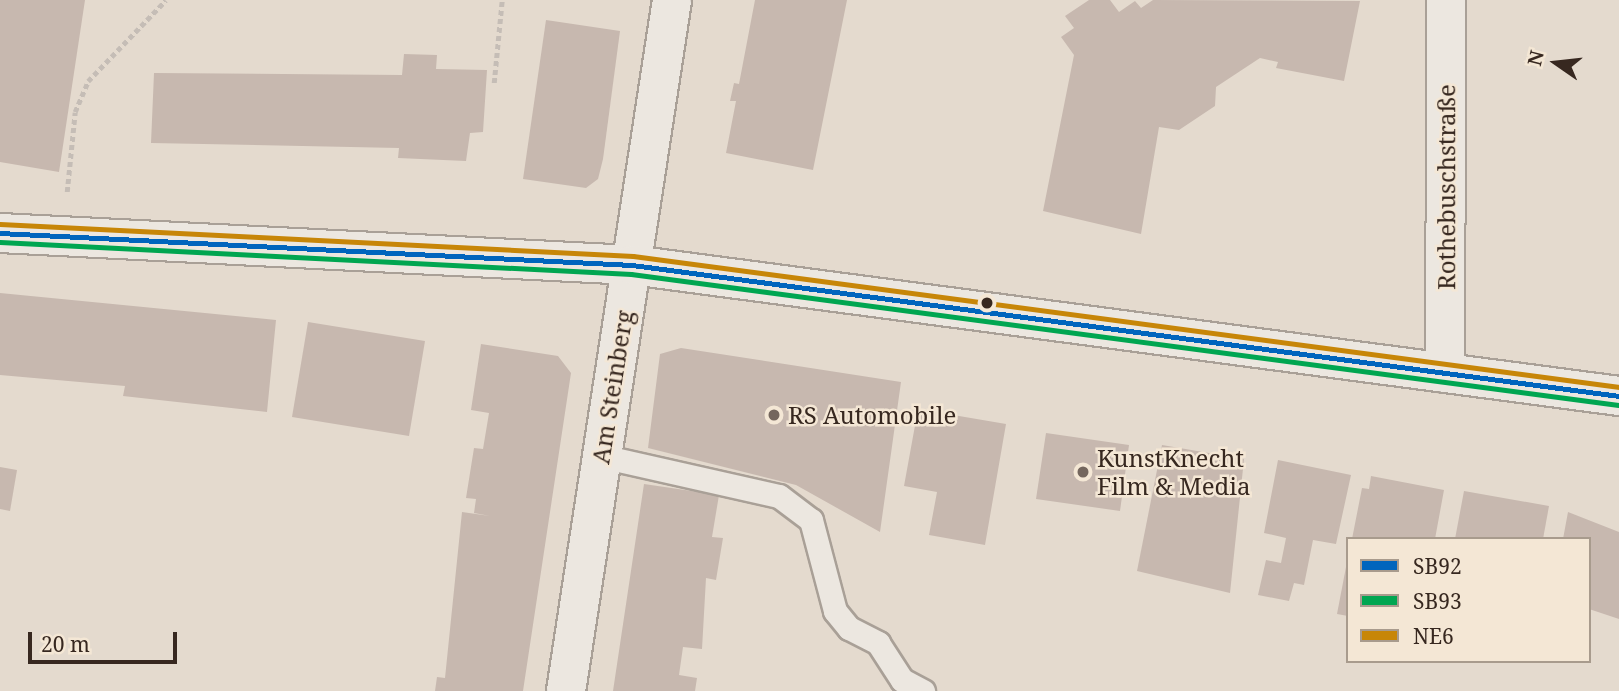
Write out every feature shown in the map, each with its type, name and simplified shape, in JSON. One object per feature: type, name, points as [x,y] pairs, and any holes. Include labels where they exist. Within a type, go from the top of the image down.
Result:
[{"type":"street","name":"Am Steinberg","points":[[566,691],[672,0]]},
{"type":"street","name":"Rothebuschstraße","points":[[1445,373],[1446,0]]},
{"type":"street","points":[[0,233],[632,265],[1619,396]]},
{"type":"lane","points":[[601,456],[779,496],[811,520],[835,611],[849,628],[878,643],[902,680],[923,691]]},
{"type":"path","points":[[64,237],[75,112],[88,81],[166,0]]},
{"type":"path","points":[[494,83],[502,0]]},
{"type":"building","points":[[0,0],[85,0],[59,172],[0,162]]},
{"type":"building","points":[[755,0],[847,0],[813,170],[726,153],[736,101],[730,101],[734,83],[739,84]]},
{"type":"building","points":[[1089,0],[1110,0],[1119,12],[1135,1],[1141,8],[1153,0],[1360,1],[1344,81],[1276,68],[1278,62],[1260,58],[1216,87],[1215,106],[1179,130],[1159,127],[1141,234],[1043,211],[1074,55],[1061,37],[1074,28],[1065,16]]},
{"type":"building","points":[[546,20],[620,31],[603,159],[598,179],[586,188],[523,179]]},
{"type":"building","points":[[404,54],[437,55],[436,69],[487,70],[483,132],[470,133],[466,161],[398,158],[399,148],[151,143],[154,73],[402,75]]},
{"type":"building","points":[[0,293],[276,320],[267,412],[123,396],[125,386],[0,375]]},
{"type":"building","points":[[308,322],[425,341],[409,436],[292,417]]},
{"type":"building","points":[[481,344],[558,356],[571,373],[523,691],[435,691],[437,677],[445,678],[462,512],[490,516],[474,513],[476,499],[466,498],[474,448],[483,449],[489,413],[471,410]]},
{"type":"building","name":"RS Automobile","points":[[681,348],[901,382],[880,532],[796,485],[648,448],[660,354]]},
{"type":"building","points":[[918,409],[1006,424],[985,545],[929,535],[937,492],[904,486]]},
{"type":"building","name":"KunstKnecht Film & Media","points":[[1046,433],[1129,445],[1120,511],[1036,499]]},
{"type":"building","points":[[1162,445],[1244,459],[1230,593],[1137,571]]},
{"type":"building","points":[[1278,460],[1351,475],[1336,544],[1313,540],[1304,585],[1294,583],[1289,601],[1258,595],[1266,560],[1281,563],[1286,538],[1264,533]]},
{"type":"building","points":[[0,467],[17,470],[10,511],[0,509]]},
{"type":"building","points":[[1371,476],[1444,490],[1435,537],[1352,537],[1362,488],[1369,489]]},
{"type":"building","points":[[644,484],[719,495],[712,537],[723,538],[716,580],[706,578],[702,649],[683,647],[679,675],[697,678],[695,691],[613,691]]},
{"type":"building","points":[[1464,491],[1549,506],[1543,537],[1455,537]]},
{"type":"building","points":[[1568,512],[1619,532],[1619,619],[1591,610],[1591,537],[1563,537]]},
{"type":"building","points":[[1346,567],[1346,616],[1337,614]]},
{"type":"transit line","name":"NE6","points":[[0,224],[633,256],[1619,387]]},
{"type":"transit line","name":"SB92","points":[[0,233],[632,265],[1619,396]]},
{"type":"transit line","name":"SB93","points":[[0,242],[631,274],[1618,405]]},
{"type":"place","name":"RS Automobile","points":[[774,415]]},
{"type":"place","name":"KunstKnecht Film & Media","points":[[1083,472]]}]
